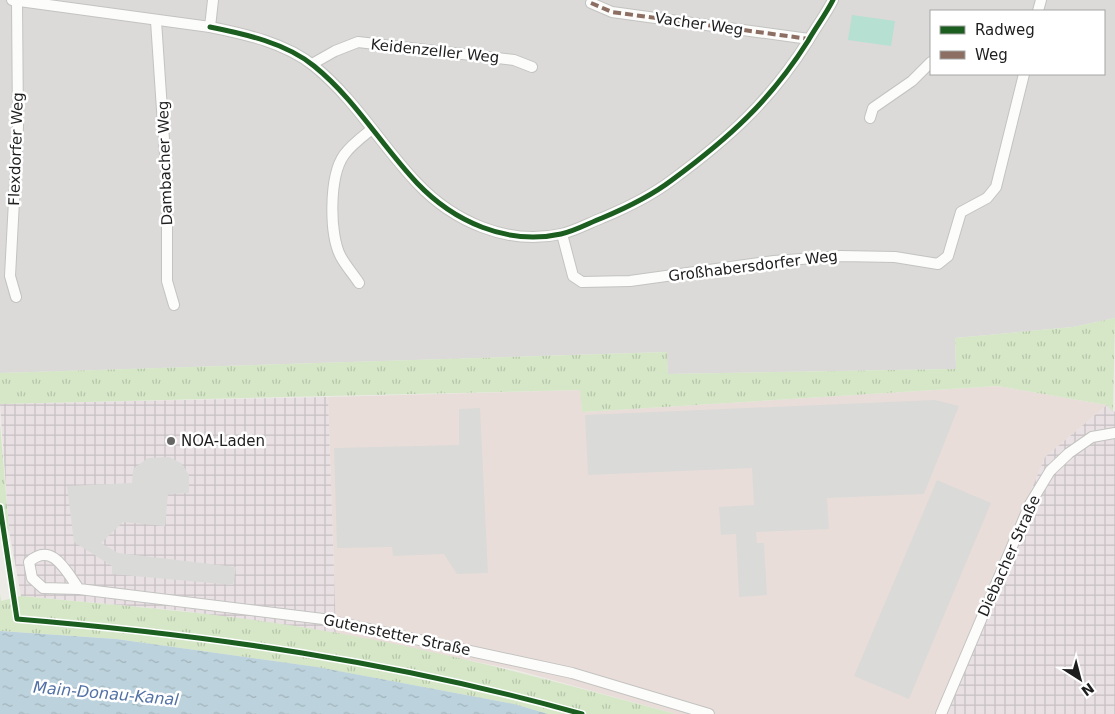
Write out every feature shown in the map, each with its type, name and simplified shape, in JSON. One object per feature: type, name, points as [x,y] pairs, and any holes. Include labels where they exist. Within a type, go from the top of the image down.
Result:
[{"type":"street","points":[[14,0],[210,27],[260,39],[312,64],[343,91],[416,183],[455,214],[483,228],[501,234],[524,236],[562,234],[616,213],[656,191],[711,151],[755,111],[786,75],[833,0]]},
{"type":"street","name":"Flexdorfer Weg","points":[[14,0],[18,126],[10,276],[16,297]]},
{"type":"street","points":[[210,27],[214,0]]},
{"type":"street","name":"Vacher Weg","points":[[591,3],[612,12],[809,39]]},
{"type":"street","name":"Dambacher Weg","points":[[156,21],[167,184],[167,281],[174,305]]},
{"type":"street","name":"Keidenzeller Weg","points":[[312,64],[358,42],[514,60],[532,67]]},
{"type":"street","points":[[870,118],[872,108],[912,81],[930,63]]},
{"type":"street","name":"Großhabersdorfer Weg","points":[[562,234],[574,276],[582,282],[630,282],[774,261],[842,256],[895,257],[938,264],[948,256],[961,212],[987,198],[996,187],[1024,75]]},
{"type":"street","points":[[359,283],[340,256],[332,217],[332,189],[337,169],[343,156],[372,129]]},
{"type":"street","name":"Diebacher Straße","points":[[941,714],[1030,504],[1050,471],[1069,453],[1092,437],[1115,433]]},
{"type":"street","name":"Gutenstetter Straße","points":[[79,588],[57,560],[47,554],[37,554],[29,562],[32,578],[44,588],[79,588],[253,609],[370,629],[572,673],[709,714]]},
{"type":"shaded area","points":[[0,0],[1115,0],[1115,318],[1073,327],[955,338],[956,369],[668,374],[666,352],[0,373]]},
{"type":"shaded area","points":[[998,386],[1107,405],[1045,457],[938,714],[676,714],[516,670],[336,633],[328,397],[581,390],[582,412]]},
{"type":"shaded area","points":[[328,397],[336,633],[184,611],[21,596],[9,530],[0,404]]},
{"type":"shaded area","points":[[935,400],[959,406],[924,494],[827,498],[829,529],[756,532],[757,543],[764,543],[767,595],[739,597],[736,534],[721,535],[719,507],[754,505],[752,468],[588,475],[585,415]]},
{"type":"shaded area","points":[[1107,405],[1115,412],[1115,714],[938,714],[1045,457]]},
{"type":"shaded area","points":[[480,408],[488,573],[457,574],[444,554],[393,556],[392,547],[337,548],[334,448],[459,445],[459,409]]},
{"type":"shaded area","points":[[169,457],[181,463],[189,475],[189,493],[168,494],[165,526],[123,522],[101,543],[118,553],[236,567],[233,585],[112,574],[112,566],[74,542],[67,486],[132,483],[133,469],[148,458]]},
{"type":"shaded area","points":[[937,480],[991,503],[909,699],[854,676]]},
{"type":"green space","points":[[852,15],[895,21],[891,46],[848,40]]},
{"type":"green space","points":[[1115,318],[1113,412],[1107,405],[998,386],[582,412],[580,390],[0,404],[0,373],[667,352],[668,374],[956,369],[955,338],[1073,327]]},
{"type":"green space","points":[[0,424],[9,530],[0,539]]},
{"type":"green space","points":[[0,594],[1,601],[21,596],[140,607],[298,626],[423,650],[550,680],[676,714],[548,714],[514,704],[316,667],[116,639],[0,631]]},
{"type":"water","name":"Main-Donau-Kanal","points":[[0,631],[116,639],[317,667],[514,704],[548,714],[0,714]]},
{"type":"marked path","points":[[591,3],[612,12],[809,39]]},
{"type":"cycle path","points":[[210,27],[265,40],[291,51],[314,66],[342,93],[417,183],[447,209],[464,219],[501,233],[541,237],[571,231],[638,201],[664,186],[712,149],[747,117],[779,82],[808,41],[833,0]]},
{"type":"cycle path","points":[[0,507],[17,619],[160,633],[302,653],[443,679],[582,714]]},
{"type":"place","name":"NOA-Laden","points":[[171,441]]}]
